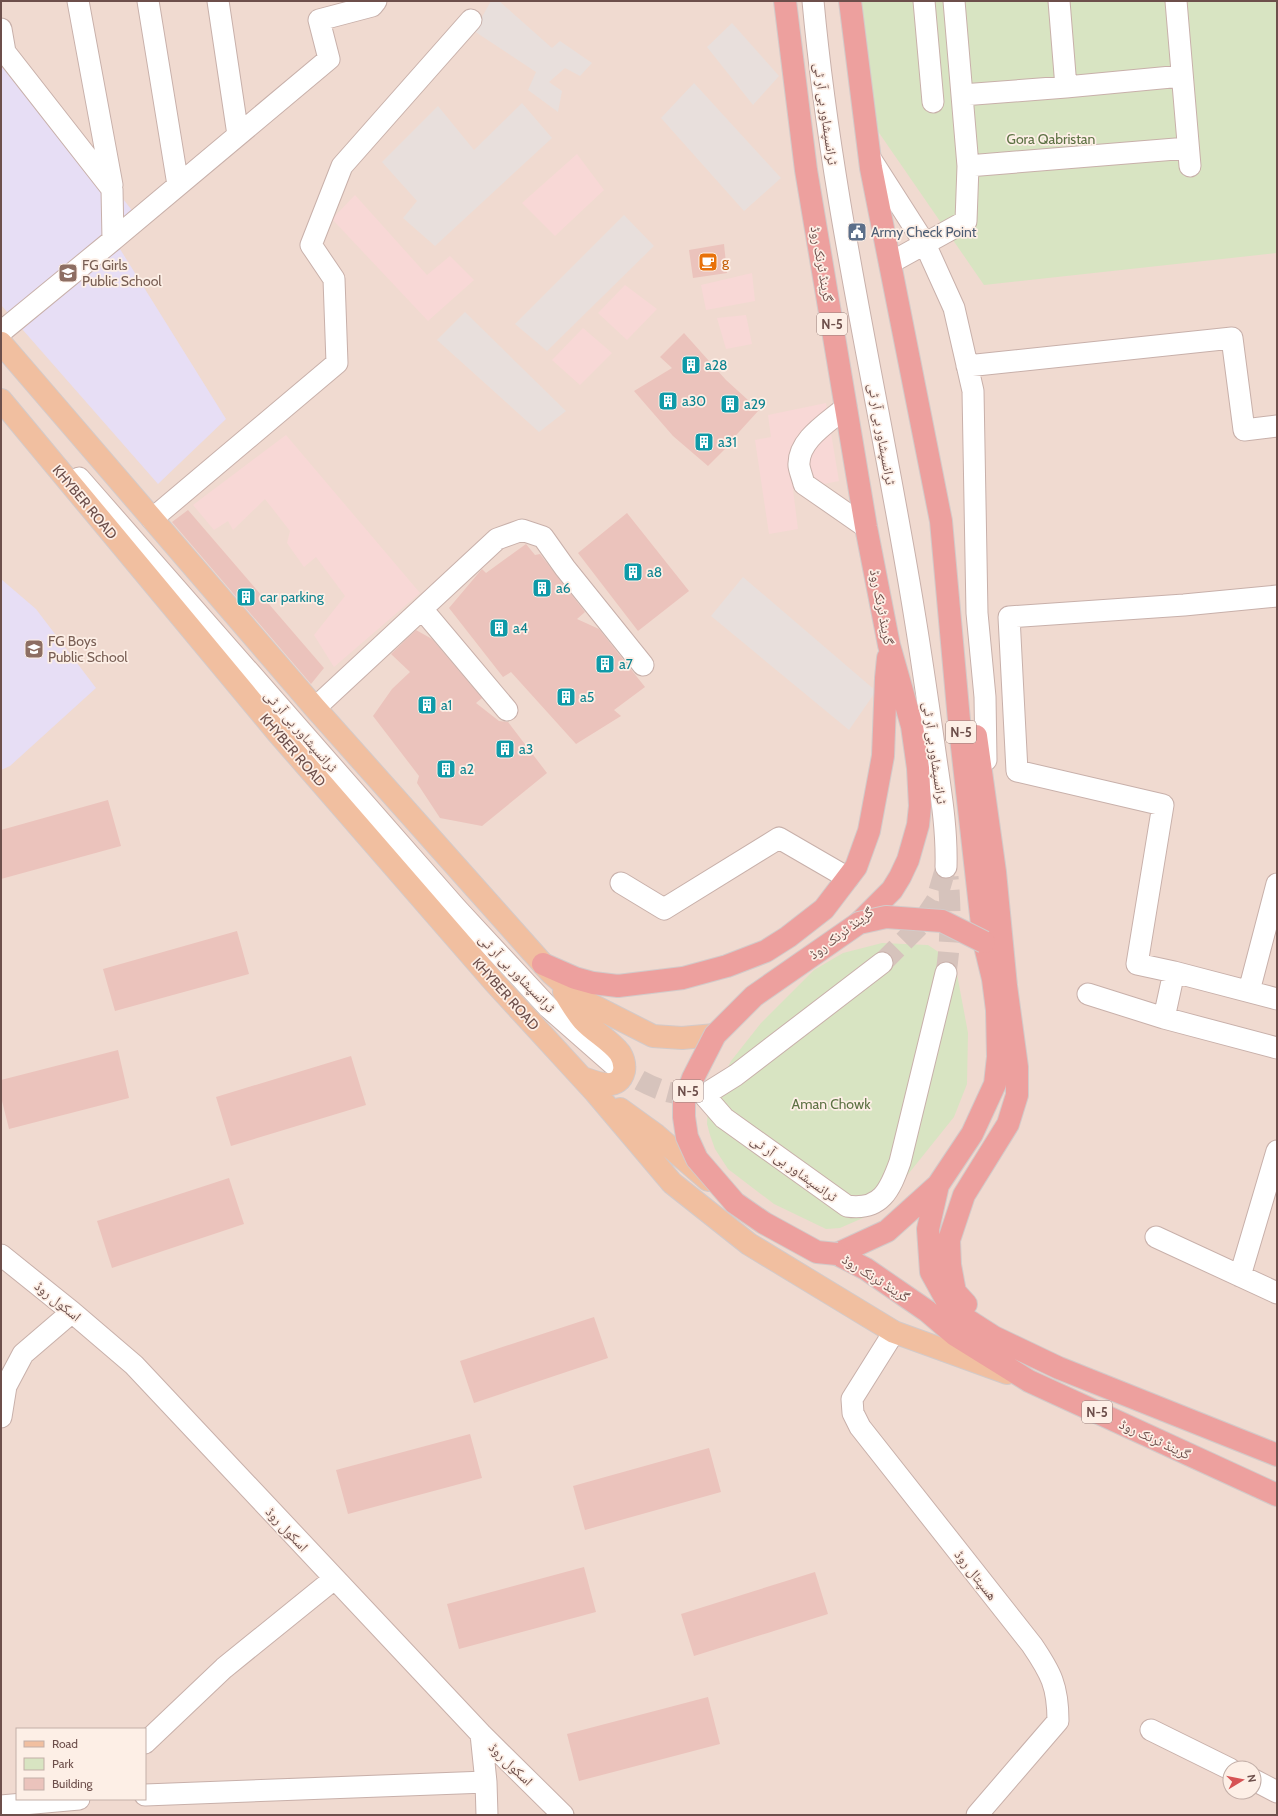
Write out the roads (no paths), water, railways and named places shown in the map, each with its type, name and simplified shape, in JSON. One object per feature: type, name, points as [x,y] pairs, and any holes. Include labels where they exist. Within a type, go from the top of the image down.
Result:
[{"type":"highway","name":"گرینڈ ٹرنک روڈ","points":[[785,1],[806,170],[866,528],[889,645],[912,726],[920,806],[918,825],[908,860],[900,877],[882,901],[859,923],[754,996],[715,1035],[693,1078],[684,1102],[684,1117],[687,1137],[697,1159],[735,1203],[764,1222],[817,1252],[837,1254],[866,1270],[927,1310],[955,1335],[1029,1381],[1277,1495]]},
{"type":"highway","name":"گرینڈ ٹرنک روڈ","points":[[850,1],[870,157],[941,521],[959,720],[984,942],[997,1010],[998,1057],[994,1084],[972,1134],[938,1186],[928,1229],[932,1272],[952,1310],[994,1337],[1059,1368],[1277,1455]]},
{"type":"highway","points":[[941,521],[954,572],[995,872],[1006,986],[1017,1067],[1016,1095],[1008,1124],[964,1195],[949,1240],[950,1265],[955,1292],[994,1337]]},
{"type":"highway","points":[[547,969],[593,983],[618,986],[683,978],[720,968],[766,951],[788,937],[824,909],[856,867],[870,831],[883,756],[886,678],[889,645]]},
{"type":"highway","points":[[859,923],[886,916],[942,921],[984,942]]},
{"type":"highway","points":[[837,1254],[887,1231],[938,1186]]},
{"type":"main road","points":[[1,343],[315,708],[547,969],[583,1020],[620,1053],[624,1062],[623,1075],[618,1081],[612,1084],[589,1085]]},
{"type":"main road","name":"KHYBER ROAD","points":[[1,400],[277,732],[495,983],[589,1085]]},
{"type":"main road","points":[[547,969],[584,1001],[653,1036],[682,1038],[715,1035]]},
{"type":"main road","points":[[589,1085],[656,1135],[735,1203]]},
{"type":"main road","points":[[589,1085],[672,1183],[749,1244],[894,1332],[1029,1381]]},
{"type":"street","points":[[78,1],[112,189],[113,240]]},
{"type":"street","points":[[148,1],[178,185]]},
{"type":"street","points":[[218,1],[238,135]]},
{"type":"street","points":[[1,332],[329,59],[319,20],[372,6],[376,1]]},
{"type":"street","name":"ٹرانسپشاور بی آر ٹی","points":[[813,1],[819,65],[838,195],[910,590],[927,692],[945,822],[946,867]]},
{"type":"street","points":[[924,1],[933,102]]},
{"type":"street","points":[[890,263],[966,221],[968,166],[954,1]]},
{"type":"street","points":[[1059,1],[1066,87]]},
{"type":"street","points":[[968,166],[1189,157],[1176,1]]},
{"type":"street","points":[[152,518],[337,363],[334,279],[311,245],[322,216],[342,166],[471,20]]},
{"type":"street","points":[[1,29],[3,50],[112,189]]},
{"type":"street","points":[[962,94],[1066,87],[1182,76]]},
{"type":"street","points":[[870,157],[925,244],[954,308],[973,391],[977,613],[985,697],[986,813]]},
{"type":"street","points":[[967,366],[1232,338],[1244,430],[1277,426]]},
{"type":"street","name":"ٹرانسپشاور بی آر ٹی","points":[[1,387],[516,974],[548,1007],[613,1064]]},
{"type":"street","points":[[846,407],[807,441],[801,453],[799,466],[804,484],[866,528]]},
{"type":"street","points":[[315,708],[497,539],[522,530],[543,537],[565,568],[643,665]]},
{"type":"street","points":[[1277,596],[1184,605],[1009,617],[1017,771],[1164,805],[1137,964],[1174,972],[1277,999]]},
{"type":"street","points":[[422,609],[508,710]]},
{"type":"street","points":[[621,883],[664,909],[779,838],[848,878]]},
{"type":"street","points":[[1249,991],[1277,884]]},
{"type":"street","name":"ٹرانسپشاور بی آر ٹی","points":[[882,963],[741,1071],[704,1095],[724,1118],[847,1206],[865,1206],[878,1201],[887,1193],[893,1183],[900,1162],[946,973]]},
{"type":"street","points":[[1164,1018],[1174,972]]},
{"type":"street","points":[[1088,994],[1164,1018],[1277,1048]]},
{"type":"street","points":[[1240,1276],[1277,1151]]},
{"type":"street","points":[[1156,1237],[1277,1293]]},
{"type":"street","name":"اسکول روڈ","points":[[1,1255],[72,1312],[134,1365],[481,1734],[564,1815]]},
{"type":"street","points":[[1,1417],[6,1386],[23,1354],[72,1312]]},
{"type":"street","name":"ھسپتال روڈ","points":[[894,1332],[852,1399],[853,1413],[860,1427],[1032,1645],[1047,1668],[1054,1683],[1058,1702],[1058,1720],[977,1815]]},
{"type":"street","points":[[146,1742],[224,1668],[334,1579]]},
{"type":"street","points":[[1150,1730],[1222,1765]]},
{"type":"street","points":[[481,1734],[486,1782],[487,1815]]},
{"type":"street","points":[[146,1795],[486,1782]]},
{"type":"street","points":[[1262,1784],[1277,1792]]},
{"type":"street","points":[[1,1806],[68,1800]]},
{"type":"tunnel","points":[[882,963],[920,925],[936,901],[946,867]]},
{"type":"tunnel","points":[[946,973],[950,925],[948,877]]},
{"type":"tunnel","points":[[613,1064],[635,1078],[656,1088],[678,1094],[703,1095]]},
{"type":"place","name":"Army Check Point","points":[[857,232]]},
{"type":"place","name":"g","points":[[708,262]]},
{"type":"place","name":"FG Girls Public School","points":[[68,273]]},
{"type":"place","name":"a28","points":[[691,365]]},
{"type":"place","name":"a30","points":[[668,401]]},
{"type":"place","name":"a29","points":[[730,404]]},
{"type":"place","name":"a31","points":[[704,442]]},
{"type":"place","name":"a8","points":[[633,572]]},
{"type":"place","name":"a6","points":[[542,588]]},
{"type":"place","name":"car parking","points":[[246,597]]},
{"type":"place","name":"a4","points":[[499,628]]},
{"type":"place","name":"FG Boys Public School","points":[[34,649]]},
{"type":"place","name":"a7","points":[[605,664]]},
{"type":"place","name":"a5","points":[[566,697]]},
{"type":"place","name":"a1","points":[[427,705]]},
{"type":"place","name":"a3","points":[[505,749]]},
{"type":"place","name":"a2","points":[[446,769]]},
{"type":"park label","name":"Gora Qabristan","points":[[1051,139]]},
{"type":"park label","name":"Aman Chowk","points":[[831,1104]]}]
